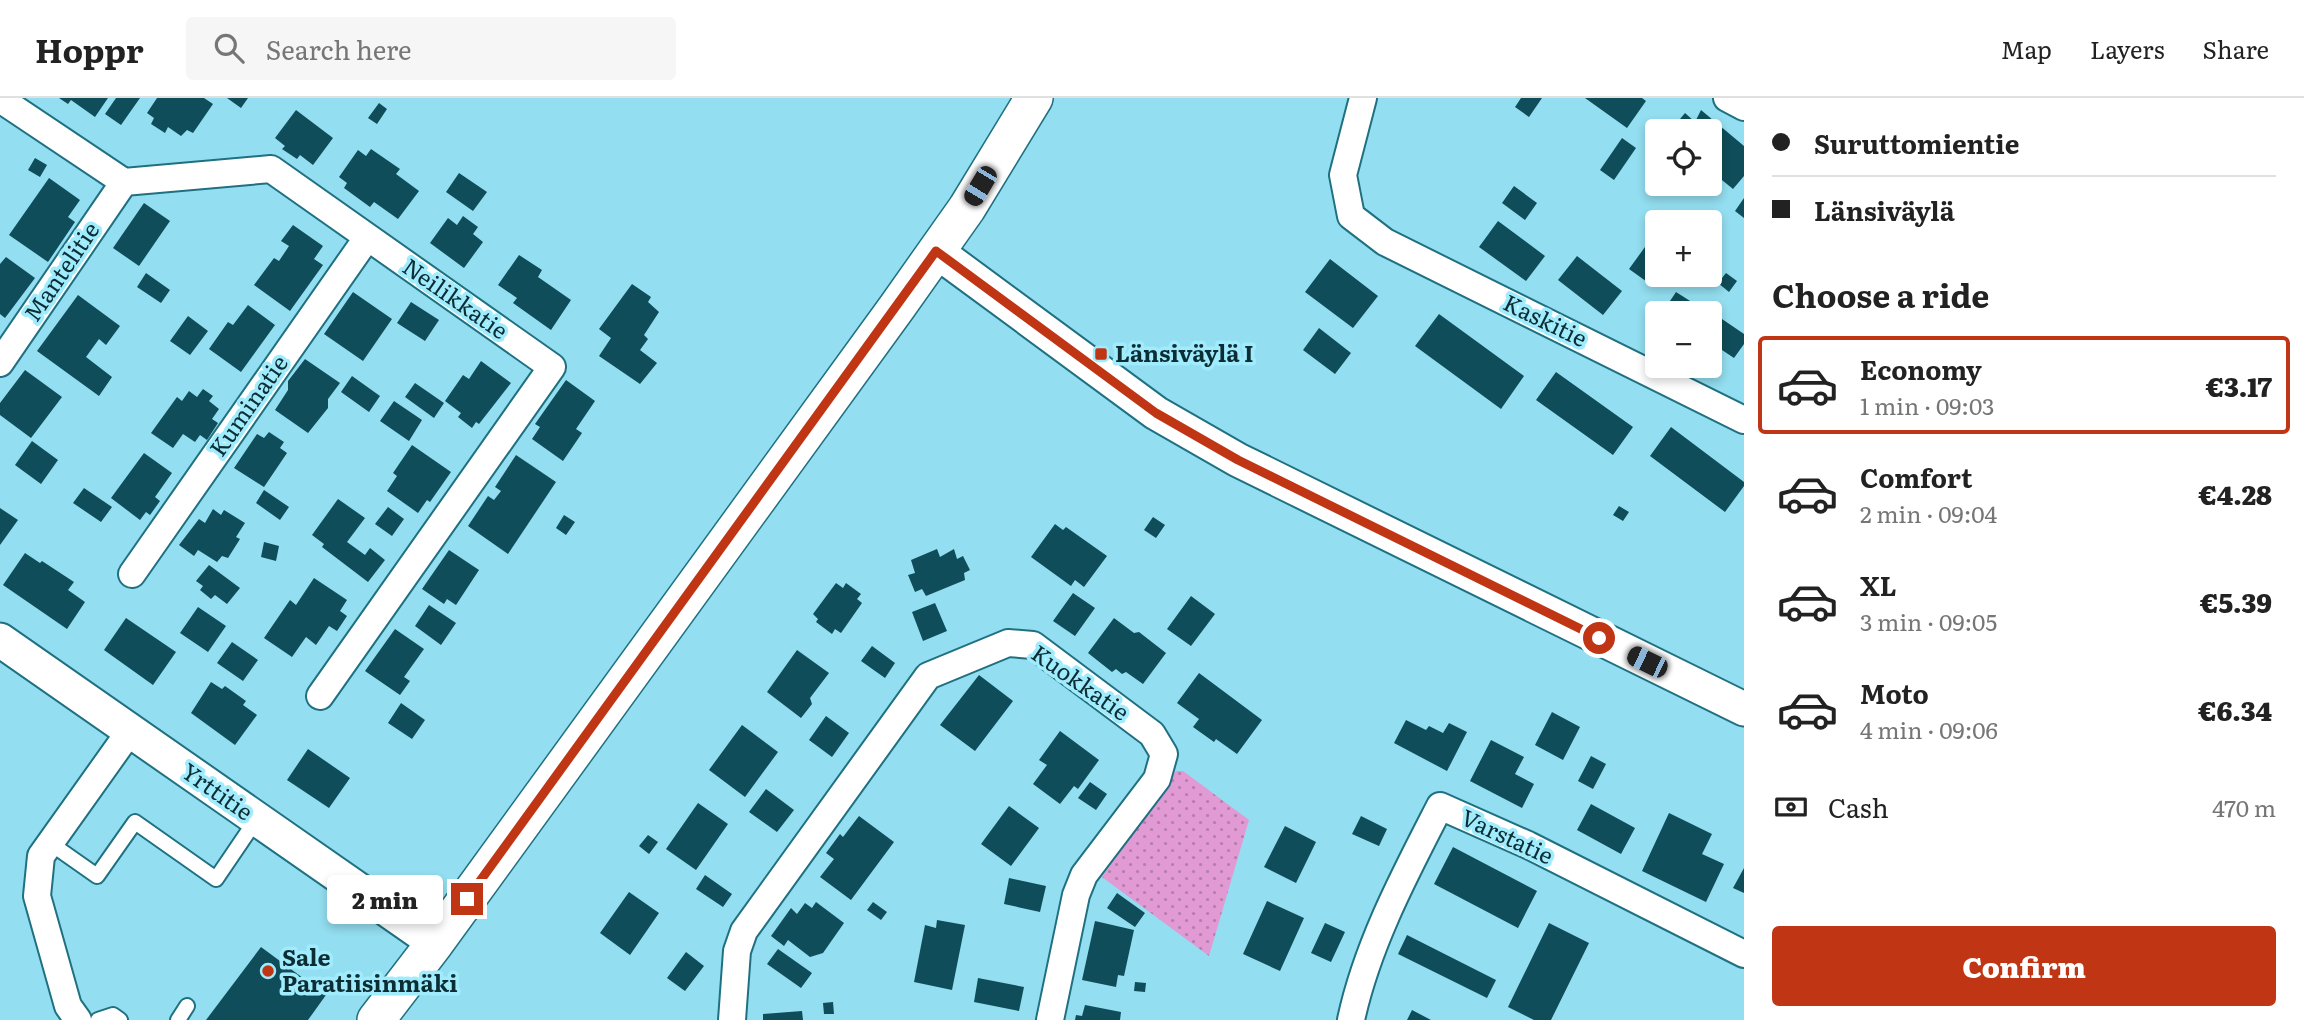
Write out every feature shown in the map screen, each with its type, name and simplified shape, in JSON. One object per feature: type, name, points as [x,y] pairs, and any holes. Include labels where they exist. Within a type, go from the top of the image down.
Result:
[{"type":"main road","points":[[376,1020],[435,943],[967,208],[1034,98]]},
{"type":"street","points":[[0,98],[124,182]]},
{"type":"street","name":"Kaskitie","points":[[1363,98],[1343,175],[1351,216],[1385,242],[1744,420]]},
{"type":"street","points":[[1727,98],[1744,107]]},
{"type":"street","name":"Neilikkatie","points":[[124,182],[271,169],[552,367],[320,696]]},
{"type":"street","name":"Mantelitie","points":[[0,363],[124,182]]},
{"type":"street","name":"Kuminatie","points":[[132,574],[367,238]]},
{"type":"street","points":[[936,251],[1156,413],[1238,460],[1744,709]]},
{"type":"street","name":"Yrttitie","points":[[0,640],[435,943]]},
{"type":"street","name":"Kuokkatie","points":[[732,1020],[737,951],[744,931],[928,676],[1008,643],[1033,645],[1152,734],[1164,754],[1157,779],[1084,875],[1076,895],[1050,1020]]},
{"type":"street","points":[[78,1020],[68,1006],[37,896],[41,856],[130,731]]},
{"type":"street","name":"Varstatie","points":[[1352,1020],[1357,991],[1383,925],[1440,806],[1528,845],[1744,954]]},
{"type":"lane","points":[[50,843],[97,876],[135,822],[216,879],[256,820]]},
{"type":"lane","points":[[178,1020],[187,1006]]},
{"type":"lane","points":[[98,1020],[113,1015],[120,1020]]},
{"type":"shaded area","points":[[1176,771],[1183,771],[1249,820],[1209,956],[1102,877]]},
{"type":"building","points":[[59,98],[108,98],[95,117],[71,100],[68,104]]},
{"type":"building","points":[[116,98],[140,98],[121,125],[105,114]]},
{"type":"building","points":[[157,98],[204,98],[213,104],[193,133],[187,130],[181,136],[168,127],[165,133],[151,124],[154,118],[147,113]]},
{"type":"building","points":[[227,98],[248,98],[241,108]]},
{"type":"building","points":[[1521,98],[1542,98],[1529,117],[1515,107]]},
{"type":"building","points":[[1585,98],[1642,98],[1646,101],[1627,128]]},
{"type":"building","points":[[379,103],[387,109],[377,124],[368,118]]},
{"type":"building","points":[[296,110],[333,138],[313,165],[300,155],[297,159],[282,149],[285,146],[275,138]]},
{"type":"building","points":[[1701,110],[1712,119],[1696,119]]},
{"type":"building","points":[[1685,113],[1692,119],[1680,119]]},
{"type":"building","points":[[1722,128],[1744,146],[1744,176],[1733,189],[1722,180]]},
{"type":"building","points":[[1622,138],[1636,148],[1614,180],[1600,170]]},
{"type":"building","points":[[371,149],[400,169],[396,174],[419,191],[398,219],[374,202],[370,207],[344,188],[347,183],[339,177],[358,150],[366,156]]},
{"type":"building","points":[[35,158],[47,165],[40,177],[28,170]]},
{"type":"building","points":[[459,173],[487,192],[473,211],[446,192]]},
{"type":"building","points":[[49,178],[80,200],[68,217],[75,222],[48,262],[9,235]]},
{"type":"building","points":[[1514,186],[1537,203],[1525,220],[1502,203]]},
{"type":"building","points":[[1744,198],[1744,218],[1735,211]]},
{"type":"building","points":[[144,203],[170,221],[139,266],[113,248]]},
{"type":"building","points":[[463,216],[478,227],[473,234],[483,242],[464,268],[430,243],[448,218],[457,225]]},
{"type":"building","points":[[1498,221],[1545,256],[1526,281],[1479,247]]},
{"type":"building","points":[[293,225],[323,246],[314,259],[323,265],[290,311],[254,285],[274,258],[279,261],[289,246],[281,241]]},
{"type":"building","points":[[1645,247],[1645,280],[1629,269]]},
{"type":"building","points":[[519,255],[542,270],[538,277],[571,300],[551,330],[513,303],[517,298],[498,285]]},
{"type":"building","points":[[1577,256],[1622,291],[1603,315],[1558,280]]},
{"type":"building","points":[[6,257],[35,278],[5,318],[0,314],[0,264]]},
{"type":"building","points":[[1330,259],[1378,296],[1353,328],[1305,292]]},
{"type":"building","points":[[146,273],[170,290],[161,303],[137,287]]},
{"type":"building","points":[[1726,273],[1737,281],[1729,292],[1722,286],[1722,278]]},
{"type":"building","points":[[632,284],[651,297],[648,302],[659,312],[644,335],[648,339],[640,350],[657,363],[640,384],[599,356],[611,338],[599,329]]},
{"type":"building","points":[[353,292],[392,319],[363,361],[324,334]]},
{"type":"building","points":[[1676,292],[1690,301],[1670,301]]},
{"type":"building","points":[[78,295],[120,326],[106,345],[99,339],[86,357],[112,377],[99,396],[37,351]]},
{"type":"building","points":[[411,302],[439,320],[425,341],[397,323]]},
{"type":"building","points":[[248,305],[275,325],[241,372],[209,349],[228,322],[233,325]]},
{"type":"building","points":[[1439,314],[1524,376],[1501,409],[1415,346]]},
{"type":"building","points":[[188,316],[208,331],[190,355],[170,341]]},
{"type":"building","points":[[1722,319],[1744,334],[1744,344],[1734,358],[1722,350]]},
{"type":"building","points":[[1319,328],[1351,353],[1335,374],[1303,350]]},
{"type":"building","points":[[305,359],[340,383],[328,399],[328,408],[308,433],[275,410],[288,390],[288,381]]},
{"type":"building","points":[[481,361],[511,383],[479,424],[476,422],[472,428],[458,417],[461,413],[445,401],[463,375],[469,379]]},
{"type":"building","points":[[25,370],[62,397],[31,438],[0,415],[0,403]]},
{"type":"building","points":[[1556,372],[1633,427],[1613,455],[1536,400]]},
{"type":"building","points":[[352,376],[380,396],[369,412],[341,392]]},
{"type":"building","points":[[566,380],[595,401],[576,429],[582,433],[563,461],[532,439],[540,427],[535,424]]},
{"type":"building","points":[[415,383],[444,403],[434,418],[405,397]]},
{"type":"building","points":[[203,389],[213,396],[209,401],[219,409],[212,419],[218,423],[207,440],[200,435],[195,442],[183,434],[173,448],[151,433],[177,397],[182,401],[189,391],[197,397]]},
{"type":"building","points":[[394,401],[422,420],[409,441],[380,421]]},
{"type":"building","points":[[1671,427],[1744,482],[1744,486],[1725,512],[1650,456]]},
{"type":"building","points":[[269,432],[284,442],[280,448],[287,453],[264,487],[234,468],[257,434],[264,438]]},
{"type":"building","points":[[32,441],[58,460],[41,484],[15,465]]},
{"type":"building","points":[[412,445],[451,472],[430,502],[427,500],[418,513],[387,491],[397,476],[393,473]]},
{"type":"building","points":[[144,453],[172,473],[155,497],[160,501],[150,515],[146,512],[140,520],[111,498]]},
{"type":"building","points":[[516,455],[556,482],[508,554],[468,526],[488,496],[494,500],[501,491],[495,487]]},
{"type":"building","points":[[84,488],[112,507],[101,522],[73,503]]},
{"type":"building","points":[[264,490],[289,507],[280,520],[256,503]]},
{"type":"building","points":[[338,499],[365,518],[347,542],[365,555],[370,548],[385,560],[368,582],[322,547],[324,544],[312,535]]},
{"type":"building","points":[[1619,506],[1629,512],[1623,521],[1613,515]]},
{"type":"building","points":[[388,507],[404,519],[392,536],[375,524]]},
{"type":"building","points":[[0,508],[18,520],[0,545]]},
{"type":"building","points":[[213,509],[221,515],[224,510],[245,523],[236,537],[240,539],[228,558],[222,556],[217,562],[198,550],[194,556],[179,545],[199,519],[205,523]]},
{"type":"building","points":[[564,515],[575,522],[566,535],[556,528]]},
{"type":"building","points":[[1153,517],[1165,525],[1156,538],[1144,530]]},
{"type":"building","points":[[1055,524],[1063,530],[1066,527],[1107,556],[1084,587],[1075,580],[1071,586],[1031,557]]},
{"type":"building","points":[[264,542],[279,546],[276,561],[261,557]]},
{"type":"building","points":[[937,549],[940,557],[954,549],[957,559],[963,556],[970,570],[964,573],[965,580],[926,596],[922,589],[915,592],[908,575],[915,573],[911,560]]},
{"type":"building","points":[[449,550],[479,570],[456,605],[447,599],[444,604],[422,589]]},
{"type":"building","points":[[25,553],[74,582],[68,590],[85,602],[67,629],[3,585]]},
{"type":"building","points":[[209,565],[240,588],[227,604],[215,595],[211,599],[200,590],[203,586],[196,581]]},
{"type":"building","points":[[314,578],[347,600],[340,611],[347,616],[337,631],[329,626],[316,645],[306,637],[292,657],[264,638],[290,600],[296,605]]},
{"type":"building","points":[[836,583],[843,588],[846,583],[861,594],[857,599],[862,603],[841,633],[835,629],[832,634],[816,622],[818,619],[813,614]]},
{"type":"building","points":[[1073,593],[1095,608],[1075,636],[1053,621]]},
{"type":"building","points":[[1191,596],[1215,614],[1191,646],[1167,629]]},
{"type":"building","points":[[935,603],[947,631],[923,641],[912,612]]},
{"type":"building","points":[[429,605],[456,623],[441,645],[415,626]]},
{"type":"building","points":[[198,607],[226,626],[208,652],[180,633]]},
{"type":"building","points":[[126,618],[176,652],[153,685],[104,650]]},
{"type":"building","points":[[1114,618],[1134,633],[1139,632],[1166,653],[1143,684],[1126,672],[1122,674],[1116,669],[1112,672],[1088,653]]},
{"type":"building","points":[[395,629],[424,649],[404,677],[410,681],[400,695],[365,671]]},
{"type":"building","points":[[232,642],[258,660],[243,681],[217,663]]},
{"type":"building","points":[[872,646],[895,663],[885,678],[861,661]]},
{"type":"building","points":[[797,650],[829,673],[810,698],[812,704],[801,718],[767,692]]},
{"type":"building","points":[[1199,673],[1262,720],[1237,754],[1193,727],[1199,719],[1177,703]]},
{"type":"building","points":[[979,675],[1013,701],[975,751],[940,725]]},
{"type":"building","points":[[211,682],[222,689],[225,686],[246,701],[243,705],[257,715],[235,745],[191,713]]},
{"type":"building","points":[[401,703],[425,720],[412,739],[388,723]]},
{"type":"building","points":[[1552,712],[1580,727],[1563,760],[1535,745]]},
{"type":"building","points":[[826,716],[849,733],[832,757],[809,740]]},
{"type":"building","points":[[1406,720],[1426,730],[1429,726],[1443,733],[1449,723],[1467,732],[1447,771],[1394,743]]},
{"type":"building","points":[[742,725],[778,752],[745,797],[709,770]]},
{"type":"building","points":[[1060,731],[1099,760],[1078,789],[1074,786],[1060,804],[1033,784],[1047,765],[1039,760]]},
{"type":"building","points":[[1491,740],[1524,757],[1515,774],[1534,784],[1522,808],[1470,781]]},
{"type":"building","points":[[308,749],[350,778],[329,808],[287,780]]},
{"type":"building","points":[[1591,756],[1606,764],[1593,789],[1578,781]]},
{"type":"building","points":[[1090,782],[1107,794],[1096,810],[1078,798]]},
{"type":"building","points":[[766,789],[794,810],[777,832],[749,812]]},
{"type":"building","points":[[698,803],[728,824],[696,870],[666,849]]},
{"type":"building","points":[[1591,804],[1635,828],[1621,854],[1577,830]]},
{"type":"building","points":[[1009,806],[1039,828],[1011,866],[981,844]]},
{"type":"building","points":[[1669,813],[1712,834],[1702,854],[1724,864],[1706,902],[1642,871]]},
{"type":"building","points":[[859,816],[894,842],[851,900],[820,877],[834,859],[826,853],[840,834],[843,837]]},
{"type":"building","points":[[1361,816],[1387,829],[1379,846],[1352,834]]},
{"type":"building","points":[[1285,826],[1316,842],[1296,883],[1264,867]]},
{"type":"building","points":[[648,835],[658,842],[649,854],[639,846]]},
{"type":"building","points":[[1453,847],[1537,891],[1518,928],[1434,884]]},
{"type":"building","points":[[1744,868],[1744,893],[1733,888]]},
{"type":"building","points":[[705,875],[732,894],[723,907],[696,889]]},
{"type":"building","points":[[1009,878],[1046,886],[1040,912],[1004,904]]},
{"type":"building","points":[[629,892],[659,913],[630,955],[600,933]]},
{"type":"building","points":[[1117,893],[1145,913],[1135,927],[1107,908]]},
{"type":"building","points":[[1267,901],[1304,918],[1280,971],[1243,954]]},
{"type":"building","points":[[816,902],[844,923],[823,953],[810,957],[788,940],[784,946],[771,936],[791,908],[797,914],[805,903],[812,908]]},
{"type":"building","points":[[873,902],[887,912],[881,920],[867,910]]},
{"type":"building","points":[[937,920],[965,925],[952,990],[914,982],[925,925],[936,928]]},
{"type":"building","points":[[1095,921],[1134,930],[1124,976],[1118,975],[1116,987],[1082,980]]},
{"type":"building","points":[[1325,923],[1345,932],[1331,962],[1311,953]]},
{"type":"building","points":[[1549,923],[1589,943],[1551,1020],[1534,1020],[1508,1007]]},
{"type":"building","points":[[1407,935],[1496,980],[1487,998],[1398,954]]},
{"type":"building","name":"Sale Paratiisinmäki","points":[[261,947],[326,995],[308,1020],[206,1020]]},
{"type":"building","points":[[778,949],[812,973],[801,988],[767,964]]},
{"type":"building","points":[[686,952],[704,966],[685,991],[667,978]]},
{"type":"building","points":[[978,978],[1024,987],[1019,1011],[974,1002]]},
{"type":"building","points":[[1135,982],[1146,983],[1145,992],[1134,991]]},
{"type":"building","points":[[833,1002],[834,1014],[824,1014],[823,1003]]},
{"type":"building","points":[[1085,1005],[1121,1012],[1120,1020],[1075,1020],[1076,1015],[1082,1016]]},
{"type":"building","points":[[1412,1010],[1431,1020],[1407,1020]]},
{"type":"building","points":[[802,1011],[803,1020],[763,1020],[763,1014]]},
{"type":"place","name":"Länsiväylä I","points":[[1101,354]]},
{"type":"place","name":"Sale Paratiisinmäki","points":[[268,971]]},
{"type":"route","points":[[467,899],[936,251],[1156,413],[1238,460],[1599,638]]}]
